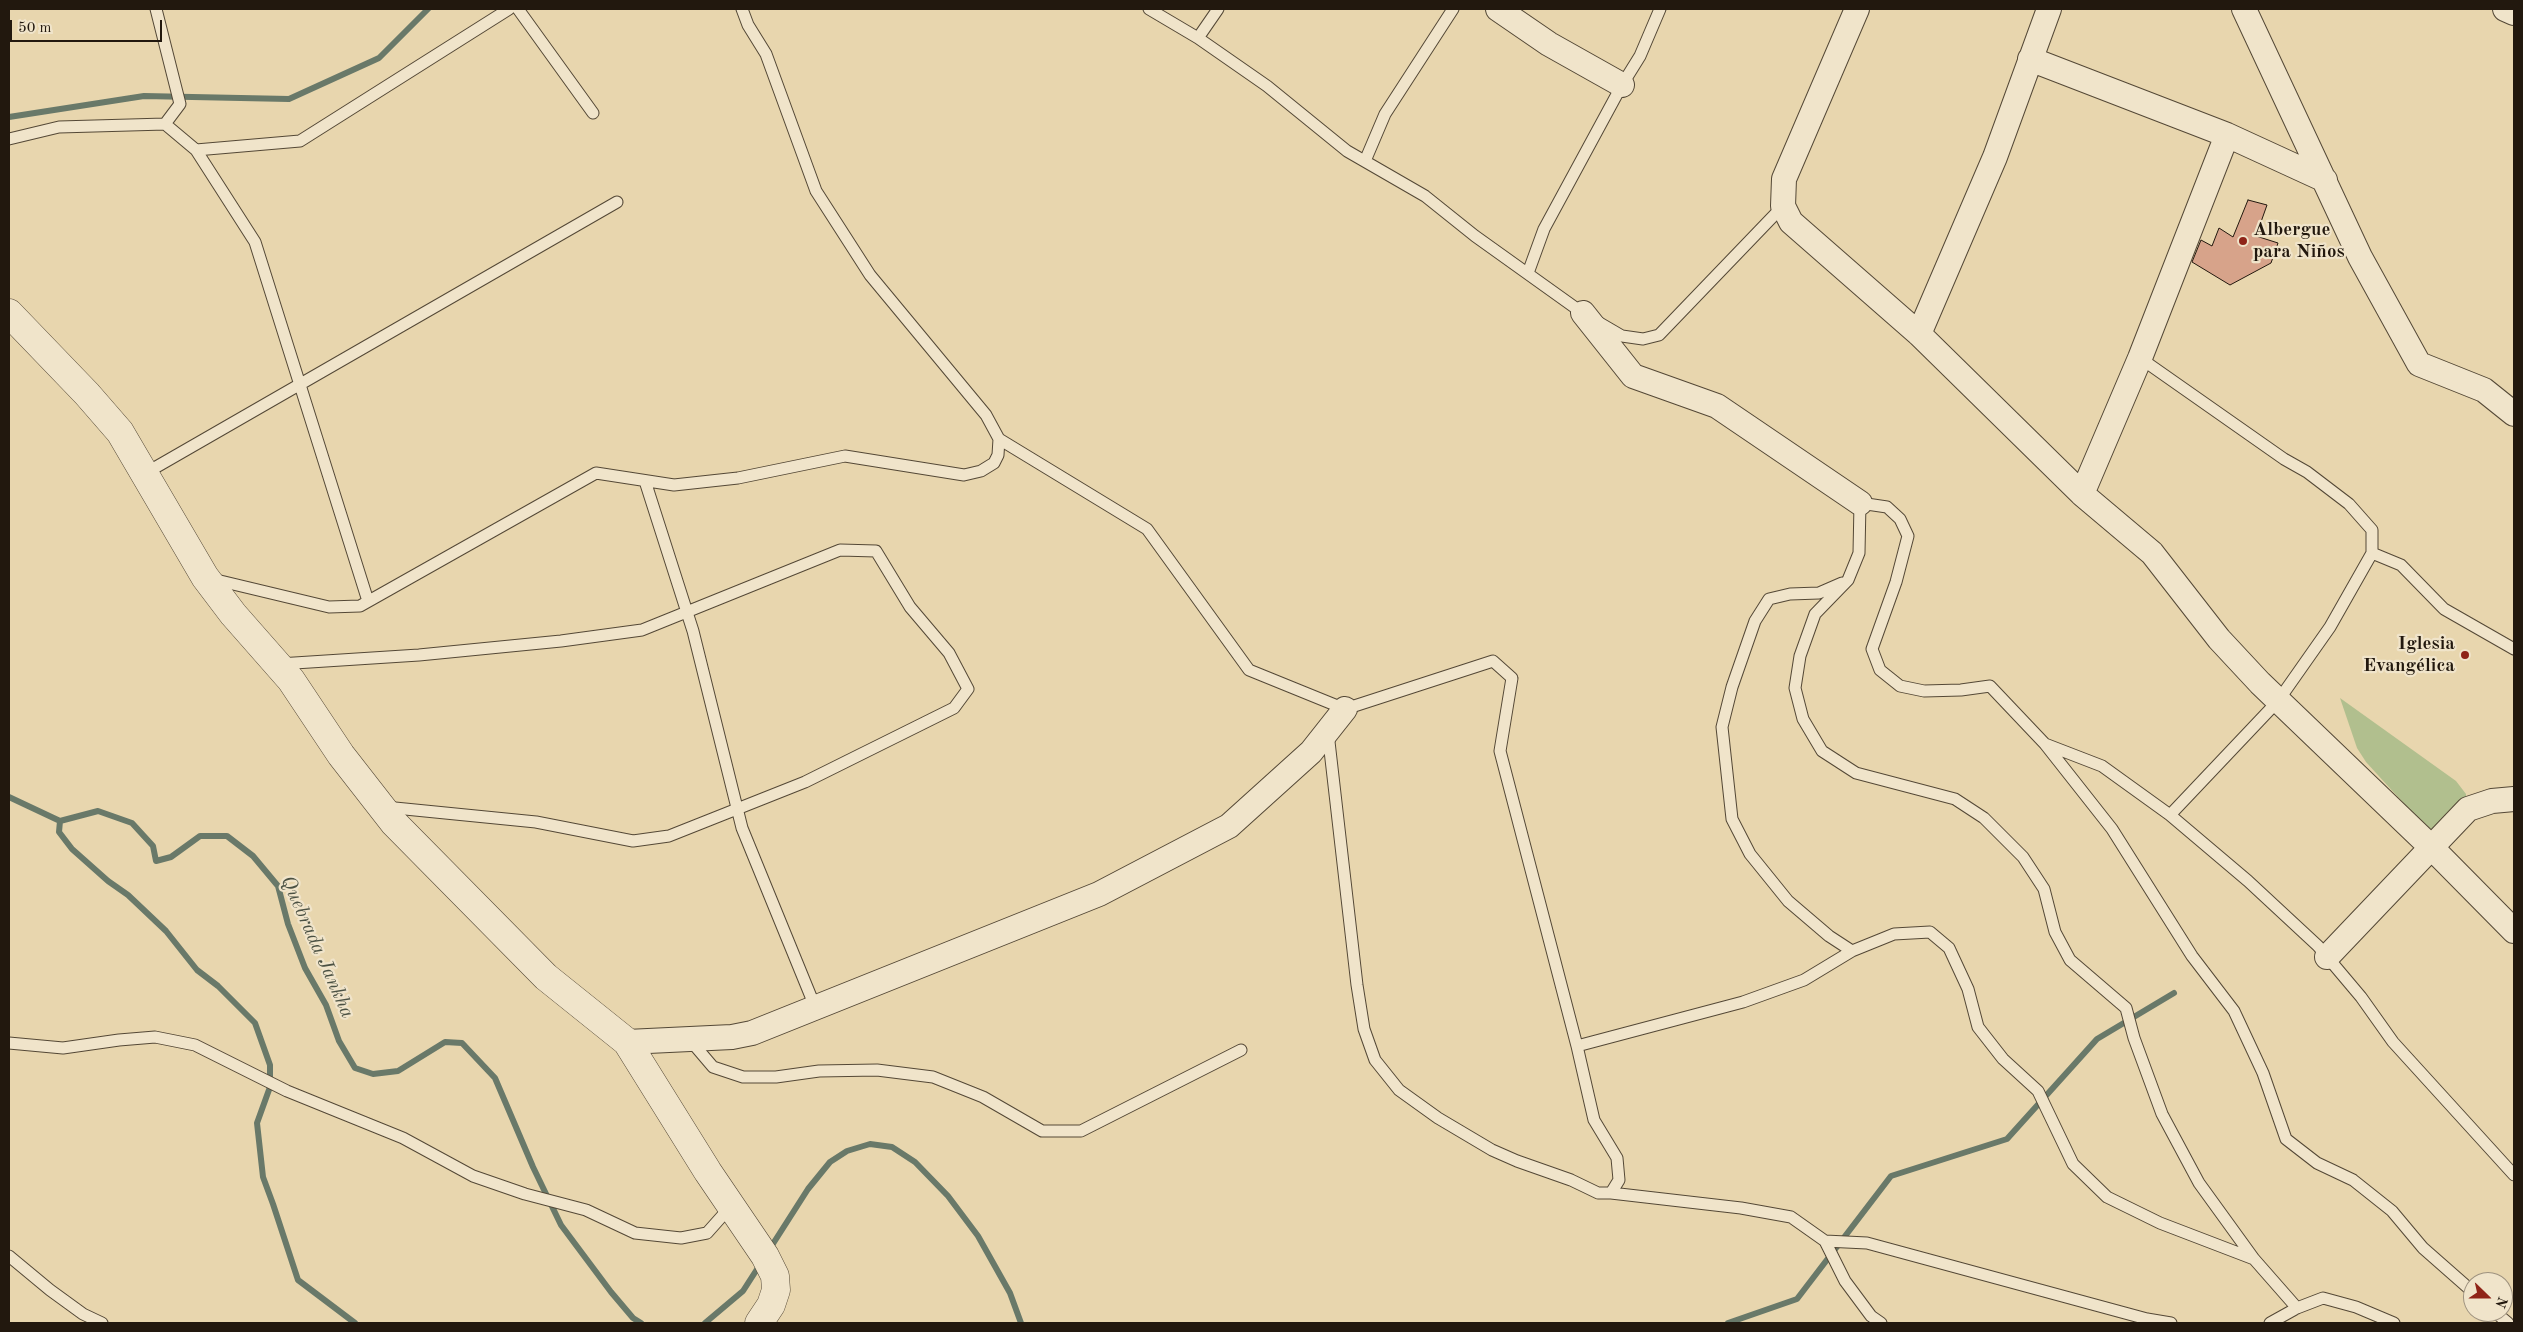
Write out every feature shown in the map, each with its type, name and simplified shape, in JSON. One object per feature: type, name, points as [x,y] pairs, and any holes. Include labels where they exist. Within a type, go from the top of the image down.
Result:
[{"type":"street","points":[[1498,9],[1549,44],[1622,85]]},
{"type":"street","points":[[1857,9],[1784,179],[1783,206],[1791,222],[1919,334],[2082,494],[2152,553],[2219,639],[2278,701],[2431,847],[2514,931]]},
{"type":"street","points":[[1919,334],[1995,157],[2049,9]]},
{"type":"street","points":[[2244,9],[2360,257],[2419,364],[2484,390],[2514,414]]},
{"type":"street","points":[[2505,9],[2514,14]]},
{"type":"street","points":[[2030,59],[2227,135],[2325,180]]},
{"type":"street","points":[[2082,494],[2140,358],[2227,135]]},
{"type":"street","points":[[9,313],[87,394],[120,432],[206,577],[233,614],[291,680],[341,755],[394,823],[546,977],[627,1042],[776,1276],[776,1290],[759,1323]]},
{"type":"street","points":[[1582,313],[1633,376],[1717,406],[1860,503]]},
{"type":"street","points":[[627,1042],[732,1037],[752,1033],[816,1009],[876,982],[1099,894],[1229,826],[1312,752],[1345,710]]},
{"type":"street","points":[[2327,957],[2468,809],[2492,801],[2514,799]]},
{"type":"lane","points":[[156,9],[180,104],[165,124]]},
{"type":"lane","points":[[196,150],[300,142],[509,9]]},
{"type":"lane","points":[[518,9],[593,113]]},
{"type":"lane","points":[[206,577],[329,607],[360,606],[596,473],[674,485],[738,478],[845,456],[964,475],[981,471],[994,463],[998,455],[998,439],[986,415],[954,374],[898,311],[834,222],[816,191],[766,54],[748,24],[742,9]]},
{"type":"lane","points":[[1149,9],[1198,38],[1267,86],[1347,151],[1425,196],[1582,313],[1622,336],[1643,339],[1659,335],[1783,206]]},
{"type":"lane","points":[[1198,38],[1218,9]]},
{"type":"lane","points":[[1365,161],[1386,114],[1453,9]]},
{"type":"lane","points":[[1528,273],[1544,229],[1622,85],[1640,56],[1660,9]]},
{"type":"lane","points":[[9,139],[59,126],[165,124],[196,150],[255,242],[368,602]]},
{"type":"lane","points":[[144,474],[617,202]]},
{"type":"lane","points":[[2140,358],[2276,454],[2307,472],[2349,504],[2372,530],[2372,553],[2330,627],[2278,701],[2170,815]]},
{"type":"lane","points":[[998,439],[1147,529],[1249,670],[1345,710],[1494,661],[1512,678],[1500,751],[1577,1046],[1594,1120],[1617,1158],[1619,1180],[1611,1194]]},
{"type":"lane","points":[[645,481],[688,613],[742,828],[816,1009]]},
{"type":"lane","points":[[2297,1308],[2254,1259],[2199,1183],[2162,1114],[2134,1038],[2126,1008],[2070,960],[2054,932],[2044,889],[2023,857],[1984,818],[1955,799],[1856,773],[1822,751],[1803,719],[1794,688],[1800,656],[1815,614],[1848,580],[1859,552],[1860,503],[1888,507],[1900,519],[1908,536],[1902,564],[1872,649],[1880,670],[1900,686],[1924,690],[1961,690],[1990,686],[2045,744],[2112,829],[2192,956],[2234,1011],[2263,1073],[2286,1139],[2317,1163],[2353,1180],[2392,1211],[2423,1248],[2463,1283]]},
{"type":"lane","points":[[277,664],[419,655],[561,641],[642,630],[840,550],[876,551],[910,607],[949,653],[968,689],[954,708],[805,782],[669,836],[633,841],[536,822],[382,807]]},
{"type":"lane","points":[[2372,553],[2401,565],[2444,609],[2514,649]]},
{"type":"lane","points":[[1848,580],[1819,593],[1790,594],[1768,600],[1755,621],[1732,687],[1722,728],[1732,819],[1750,854],[1788,901],[1852,951]]},
{"type":"lane","points":[[1328,733],[1357,985],[1364,1029],[1375,1060],[1399,1090],[1438,1118],[1492,1150],[1571,1180],[1598,1193],[1740,1208],[1791,1217],[1825,1240],[1845,1281],[1871,1316],[1881,1323]]},
{"type":"lane","points":[[2045,744],[2102,766],[2170,815],[2248,881],[2327,957],[2431,1085],[2514,1174]]},
{"type":"lane","points":[[1577,1046],[1743,1002],[1804,980],[1852,951],[1894,934],[1930,932],[1949,948],[1968,989],[1978,1027],[2002,1059],[2038,1091],[2073,1164],[2108,1197],[2160,1223],[2254,1259]]},
{"type":"lane","points":[[9,1043],[63,1048],[155,1037],[195,1045],[287,1091],[403,1138],[473,1176],[525,1194],[586,1210],[636,1233],[681,1238],[707,1233],[731,1206]]},
{"type":"lane","points":[[689,1039],[713,1067],[743,1077],[776,1077],[819,1070],[877,1070],[933,1077],[983,1097],[1042,1131],[1081,1131],[1241,1050]]},
{"type":"lane","points":[[1825,1240],[1867,1242],[2171,1323]]},
{"type":"lane","points":[[9,1256],[82,1314],[102,1323]]},
{"type":"lane","points":[[2270,1323],[2297,1308],[2323,1298],[2356,1307],[2394,1323]]},
{"type":"green space","points":[[2340,698],[2456,781],[2466,794],[2466,801],[2459,824],[2429,831],[2366,762],[2357,748]]},
{"type":"building","name":"Albergue para Niños","points":[[2248,200],[2267,205],[2256,236],[2278,243],[2271,263],[2230,285],[2192,262],[2201,240],[2212,246],[2219,228],[2233,237]]},
{"type":"waterway","points":[[9,117],[144,96],[289,99],[379,58],[428,9]]},
{"type":"waterway","name":"Quebrada Jankha","points":[[9,797],[60,821],[98,811],[132,823],[153,846],[156,861],[171,857],[200,836],[227,836],[253,856],[278,886],[288,924],[305,968],[326,1005],[339,1041],[355,1068],[373,1074],[398,1071],[445,1042],[462,1043],[495,1078],[533,1167],[561,1225],[611,1292],[633,1318],[641,1323]]},
{"type":"waterway","points":[[60,821],[59,832],[72,849],[108,881],[128,895],[166,931],[197,970],[218,986],[255,1023],[270,1065],[270,1087],[257,1123],[263,1177],[298,1280],[355,1323]]},
{"type":"waterway","points":[[1728,1323],[1797,1299],[1891,1176],[2007,1139],[2097,1039],[2174,993]]},
{"type":"waterway","name":"Quebrada Jankha","points":[[769,1250],[808,1189],[830,1162],[847,1151],[870,1144],[892,1147],[915,1162],[948,1196],[978,1236],[1010,1293],[1021,1323]]},
{"type":"waterway","name":"Quebrada Jankha","points":[[705,1323],[743,1291],[761,1263]]},
{"type":"place","name":"Albergue para Niños","points":[[2243,241]]},
{"type":"place","name":"Iglesia Evangélica","points":[[2465,655]]}]
